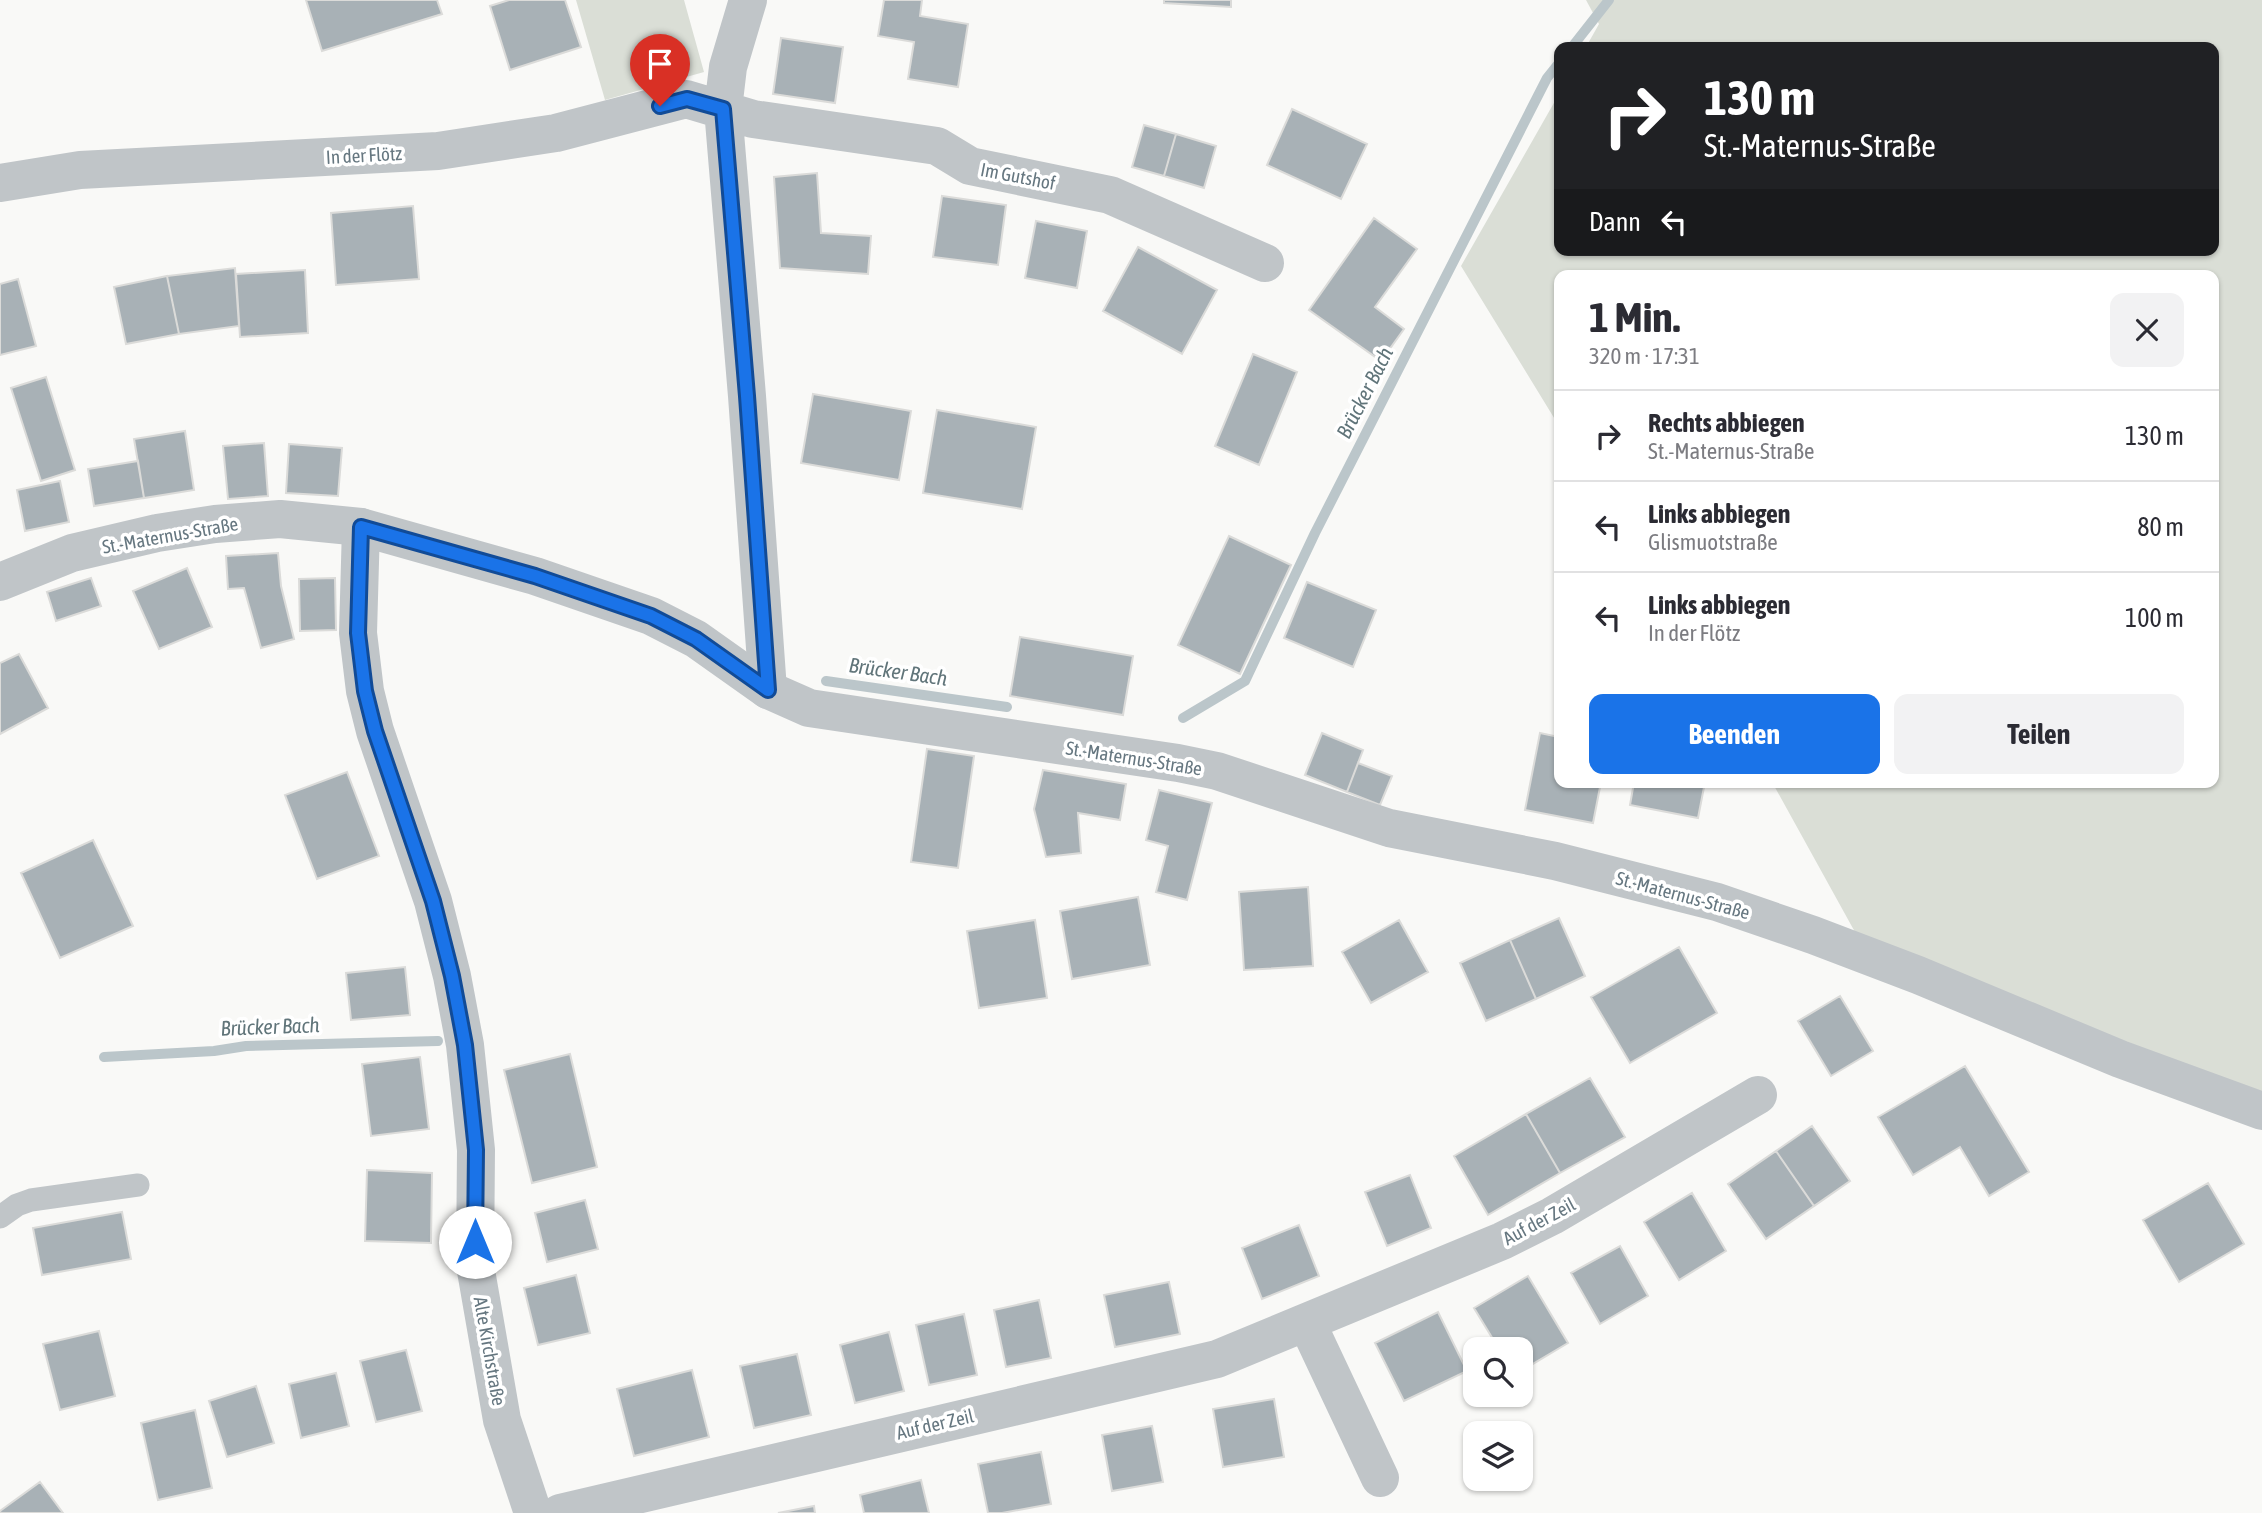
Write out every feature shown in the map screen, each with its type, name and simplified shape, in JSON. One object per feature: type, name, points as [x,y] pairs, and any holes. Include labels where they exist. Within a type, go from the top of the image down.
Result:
[{"type":"street","points":[[748,0],[728,67],[723,109],[768,690]]},
{"type":"street","name":"In der Flötz","points":[[0,183],[80,170],[438,151],[555,133],[687,99],[723,109]]},
{"type":"street","name":"Im Gutshof","points":[[723,109],[753,119],[937,146],[970,166],[1110,195],[1265,263]]},
{"type":"street","name":"St.-Maternus-Straße","points":[[0,582],[72,553],[157,533],[215,524],[280,519],[361,527],[535,576],[651,616],[696,639],[768,690],[808,708],[1217,771],[1389,828],[1555,861],[1717,902],[1918,975],[2120,1059],[2262,1111]]},
{"type":"street","name":"Alte Kirchstraße","points":[[361,527],[358,633],[365,691],[375,731],[433,901],[452,976],[465,1045],[476,1150],[475,1265],[502,1420],[533,1513]]},
{"type":"street","name":"Auf der Zeil","points":[[560,1513],[1217,1359],[1307,1324],[1539,1223],[1758,1095]]},
{"type":"street","points":[[1307,1324],[1380,1478]]},
{"type":"lane","points":[[0,1217],[16,1205],[32,1200],[138,1185]]},
{"type":"shaded area","points":[[576,0],[684,0],[704,72],[605,100]]},
{"type":"shaded area","points":[[1586,0],[2262,0],[2262,1108],[1866,952],[1775,788],[2219,788],[2219,270],[1554,270],[1554,418],[1461,266],[1554,103],[1554,256],[2219,256],[2219,42],[1589,42],[1599,24]]},
{"type":"building","points":[[306,0],[437,0],[442,14],[322,51]]},
{"type":"building","points":[[509,0],[565,0],[581,47],[510,70],[490,6]]},
{"type":"building","points":[[884,0],[922,0],[920,16],[968,24],[958,87],[908,79],[914,42],[878,36]]},
{"type":"building","points":[[1164,0],[1231,0],[1231,7],[1164,3]]},
{"type":"building","points":[[781,38],[843,47],[835,103],[773,94]]},
{"type":"building","points":[[1292,109],[1367,144],[1341,199],[1267,165]]},
{"type":"building","points":[[1144,125],[1176,134],[1164,176],[1132,167]]},
{"type":"building","points":[[1176,134],[1216,146],[1204,188],[1164,176]]},
{"type":"building","points":[[817,173],[821,233],[871,236],[868,274],[780,268],[774,177]]},
{"type":"building","points":[[942,196],[1006,205],[998,265],[933,257]]},
{"type":"building","points":[[413,206],[419,279],[336,285],[331,213]]},
{"type":"building","points":[[1374,218],[1417,249],[1375,307],[1404,329],[1381,361],[1309,310]]},
{"type":"building","points":[[1036,221],[1087,231],[1077,288],[1025,278]]},
{"type":"building","points":[[1138,247],[1217,290],[1182,354],[1103,311]]},
{"type":"building","points":[[235,268],[239,326],[179,334],[167,276]]},
{"type":"building","points":[[305,270],[308,333],[240,337],[236,274]]},
{"type":"building","points":[[167,276],[179,334],[126,344],[114,287]]},
{"type":"building","points":[[18,279],[36,346],[0,355],[0,284]]},
{"type":"building","points":[[1253,354],[1297,372],[1259,465],[1215,446]]},
{"type":"building","points":[[46,377],[75,470],[41,481],[11,388]]},
{"type":"building","points":[[813,394],[911,411],[899,480],[801,463]]},
{"type":"building","points":[[937,410],[1036,427],[1022,509],[923,493]]},
{"type":"building","points":[[185,431],[194,490],[144,498],[134,439]]},
{"type":"building","points":[[264,443],[268,496],[228,499],[223,446]]},
{"type":"building","points":[[289,444],[342,448],[338,496],[286,493]]},
{"type":"building","points":[[138,461],[144,498],[94,506],[88,469]]},
{"type":"building","points":[[60,481],[69,522],[25,531],[17,490]]},
{"type":"building","points":[[1229,536],[1291,565],[1240,674],[1178,645]]},
{"type":"building","points":[[278,553],[281,586],[294,639],[261,648],[244,588],[228,589],[226,556]]},
{"type":"building","points":[[187,568],[212,627],[159,649],[133,591]]},
{"type":"building","points":[[91,578],[101,606],[56,621],[47,592]]},
{"type":"building","points":[[335,578],[336,630],[300,631],[299,579]]},
{"type":"building","points":[[1307,582],[1376,610],[1353,667],[1284,638]]},
{"type":"building","points":[[1020,637],[1133,656],[1123,715],[1010,696]]},
{"type":"building","points":[[19,654],[48,708],[0,734],[0,663]]},
{"type":"building","points":[[1322,733],[1363,750],[1347,792],[1305,775]]},
{"type":"building","points":[[1540,733],[1554,736],[1554,788],[1600,788],[1593,823],[1525,810]]},
{"type":"building","points":[[927,749],[974,756],[958,868],[911,862]]},
{"type":"building","points":[[1358,763],[1392,776],[1380,805],[1347,792]]},
{"type":"building","points":[[1043,770],[1126,784],[1120,820],[1078,813],[1081,853],[1046,857],[1034,809]]},
{"type":"building","points":[[347,772],[379,856],[317,879],[285,795]]},
{"type":"building","points":[[1633,788],[1704,788],[1698,818],[1630,805]]},
{"type":"building","points":[[1159,790],[1212,803],[1187,900],[1156,892],[1168,846],[1146,840]]},
{"type":"building","points":[[93,840],[133,926],[60,958],[21,873]]},
{"type":"building","points":[[1308,887],[1313,966],[1244,970],[1239,892]]},
{"type":"building","points":[[1138,897],[1150,965],[1072,979],[1060,911]]},
{"type":"building","points":[[1559,918],[1585,976],[1536,999],[1510,940]]},
{"type":"building","points":[[1035,920],[1047,998],[979,1008],[967,931]]},
{"type":"building","points":[[1399,920],[1428,972],[1371,1003],[1342,952]]},
{"type":"building","points":[[1510,940],[1536,999],[1486,1021],[1460,963]]},
{"type":"building","points":[[1679,947],[1717,1013],[1630,1063],[1591,997]]},
{"type":"building","points":[[405,967],[410,1015],[351,1020],[346,973]]},
{"type":"building","points":[[1840,996],[1873,1051],[1831,1076],[1798,1021]]},
{"type":"building","points":[[570,1054],[597,1167],[532,1183],[504,1070]]},
{"type":"building","points":[[420,1057],[429,1129],[371,1136],[362,1064]]},
{"type":"building","points":[[1965,1066],[2029,1172],[1989,1196],[1960,1147],[1913,1175],[1878,1117]]},
{"type":"building","points":[[1590,1078],[1625,1137],[1560,1173],[1526,1114]]},
{"type":"building","points":[[1526,1114],[1560,1173],[1488,1215],[1454,1156]]},
{"type":"building","points":[[1812,1126],[1850,1181],[1814,1206],[1776,1151]]},
{"type":"building","points":[[1776,1151],[1814,1206],[1766,1239],[1728,1184]]},
{"type":"building","points":[[367,1170],[432,1173],[431,1243],[365,1241]]},
{"type":"building","points":[[1410,1175],[1431,1228],[1387,1246],[1365,1192]]},
{"type":"building","points":[[2208,1183],[2244,1244],[2179,1282],[2143,1220]]},
{"type":"building","points":[[1692,1193],[1726,1251],[1679,1280],[1644,1222]]},
{"type":"building","points":[[585,1200],[598,1249],[547,1262],[535,1213]]},
{"type":"building","points":[[122,1212],[131,1259],[42,1275],[33,1228]]},
{"type":"building","points":[[1299,1225],[1319,1276],[1262,1299],[1242,1248]]},
{"type":"building","points":[[1620,1246],[1648,1296],[1600,1324],[1571,1273]]},
{"type":"building","points":[[576,1275],[590,1333],[538,1345],[524,1288]]},
{"type":"building","points":[[1528,1276],[1568,1343],[1533,1364],[1533,1337],[1492,1337],[1474,1308]]},
{"type":"building","points":[[1169,1282],[1180,1334],[1115,1347],[1104,1295]]},
{"type":"building","points":[[1039,1300],[1051,1358],[1006,1367],[994,1310]]},
{"type":"building","points":[[1438,1312],[1463,1363],[1463,1373],[1404,1401],[1375,1343]]},
{"type":"building","points":[[964,1314],[977,1375],[929,1385],[916,1325]]},
{"type":"building","points":[[99,1331],[115,1396],[60,1410],[43,1344]]},
{"type":"building","points":[[889,1332],[904,1391],[855,1403],[840,1345]]},
{"type":"building","points":[[406,1350],[422,1411],[376,1422],[360,1361]]},
{"type":"building","points":[[797,1354],[811,1415],[754,1428],[740,1366]]},
{"type":"building","points":[[692,1370],[709,1437],[634,1456],[617,1389]]},
{"type":"building","points":[[336,1373],[349,1426],[301,1438],[289,1384]]},
{"type":"building","points":[[256,1386],[274,1443],[227,1457],[209,1401]]},
{"type":"building","points":[[1274,1399],[1284,1457],[1223,1467],[1213,1409]]},
{"type":"building","points":[[195,1410],[212,1488],[158,1500],[141,1423]]},
{"type":"building","points":[[1152,1426],[1163,1482],[1112,1491],[1102,1435]]},
{"type":"building","points":[[1041,1452],[1051,1504],[988,1513],[978,1464]]},
{"type":"building","points":[[921,1480],[929,1513],[864,1513],[860,1495]]},
{"type":"building","points":[[40,1482],[63,1513],[1,1513],[0,1511]]},
{"type":"building","points":[[814,1506],[815,1513],[778,1513]]},
{"type":"waterway","name":"Brücker Bach","points":[[1576,42],[1609,0]]},
{"type":"waterway","name":"Brücker Bach","points":[[1183,718],[1245,681],[1315,533],[1547,78],[1554,69]]},
{"type":"waterway","name":"Brücker Bach","points":[[826,681],[1007,707]]},
{"type":"waterway","name":"Brücker Bach","points":[[104,1057],[214,1051],[246,1046],[438,1041]]},
{"type":"route","points":[[475,1242],[476,1150],[465,1045],[452,976],[433,901],[375,731],[365,691],[358,633],[361,527],[535,576],[651,616],[696,639],[768,690],[723,109],[687,99],[660,106]]}]
